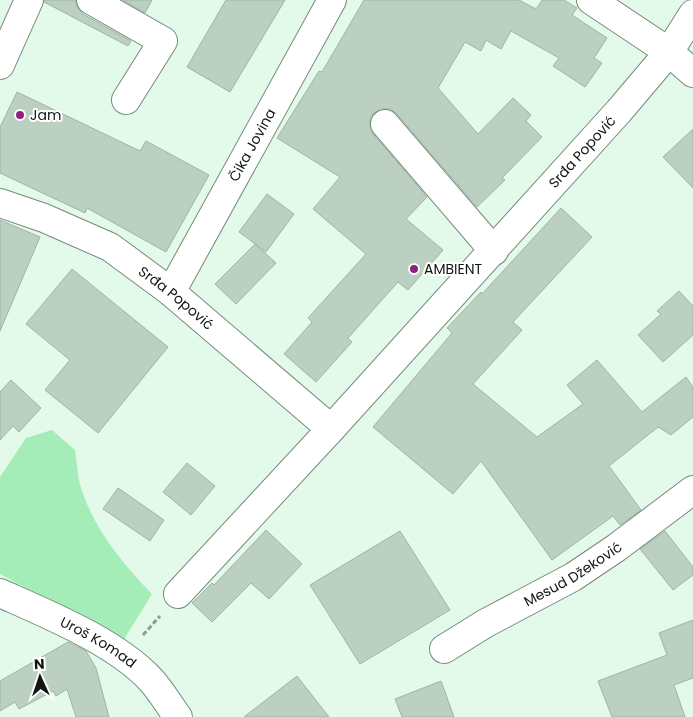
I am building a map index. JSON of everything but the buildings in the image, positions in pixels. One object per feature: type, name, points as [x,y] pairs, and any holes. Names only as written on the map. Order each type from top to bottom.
[{"type":"street","points":[[0,65],[29,0]]},
{"type":"street","points":[[91,0],[163,41],[126,100]]},
{"type":"street","name":"Čika Jovina","points":[[171,292],[332,0]]},
{"type":"street","points":[[591,0],[668,52],[693,73]]},
{"type":"street","name":"Srđa Popović","points":[[178,594],[331,430],[619,111],[668,52],[693,14]]},
{"type":"street","points":[[385,124],[494,250]]},
{"type":"street","name":"Srđa Popović","points":[[0,203],[44,218],[110,247],[171,292],[331,430]]},
{"type":"street","name":"Mesud Džeković","points":[[444,649],[486,623],[573,577],[631,537],[693,490]]},
{"type":"street","name":"Uroš Komad","points":[[0,593],[66,623],[124,656],[151,680],[178,717]]},
{"type":"path","points":[[124,656],[178,594]]},
{"type":"green space","points":[[52,430],[75,450],[78,476],[85,500],[100,530],[119,557],[152,594],[123,641],[0,574],[0,477],[26,438]]},
{"type":"place","name":"Jam","points":[[20,115]]},
{"type":"place","name":"AMBIENT","points":[[414,269]]}]
